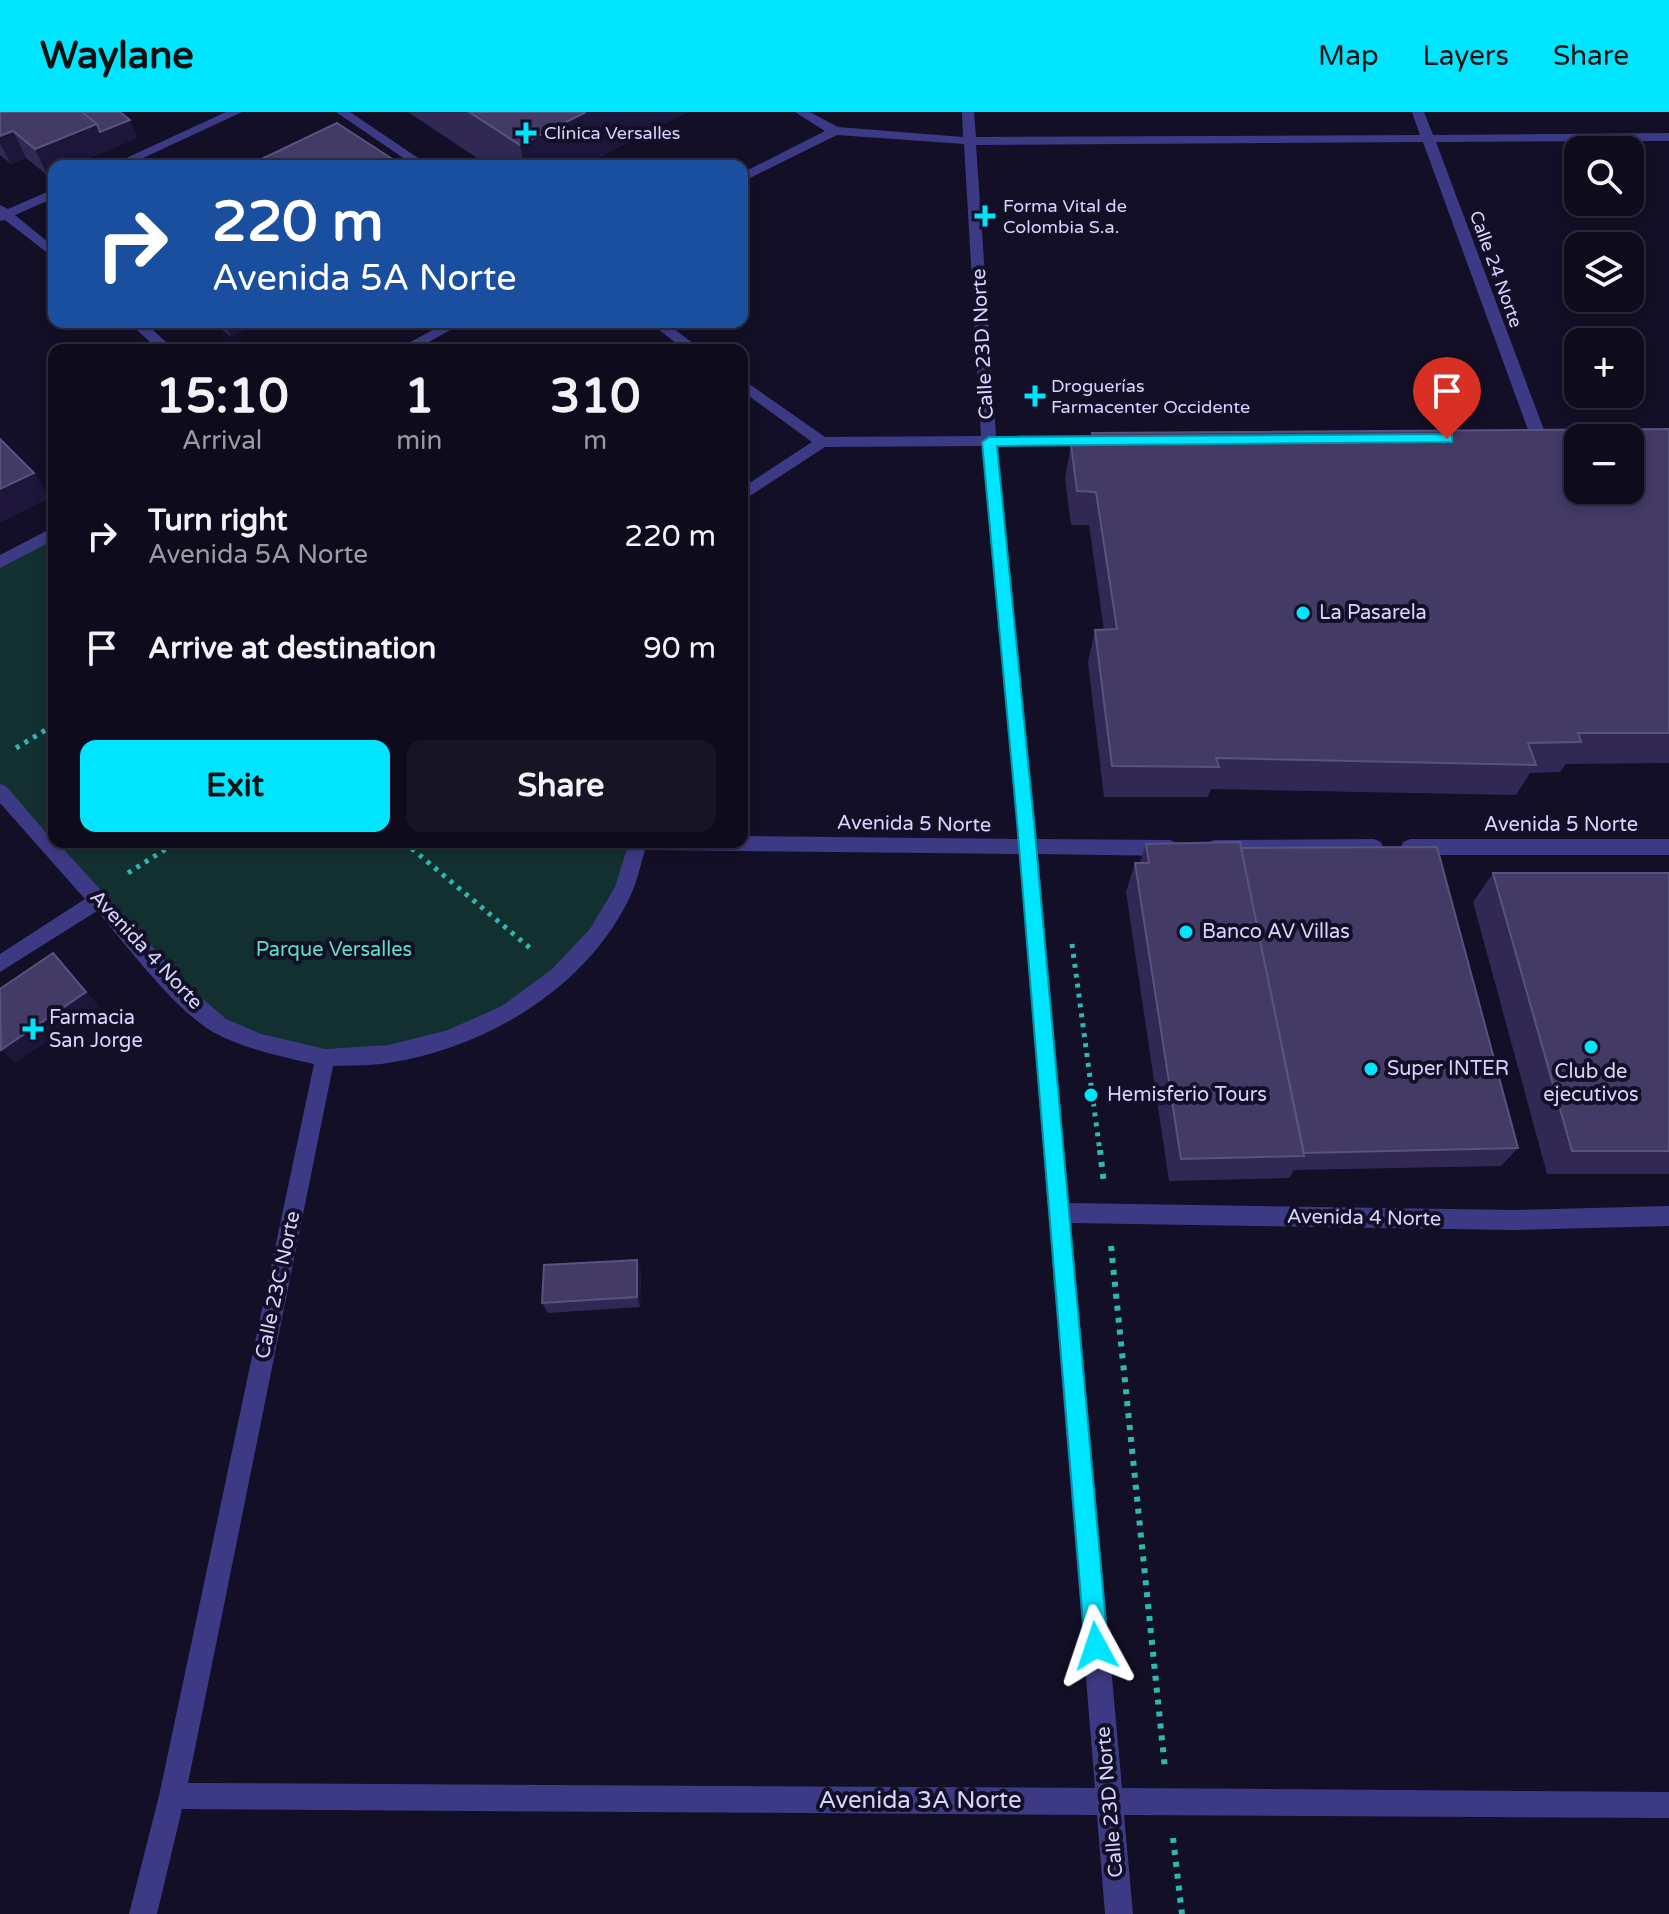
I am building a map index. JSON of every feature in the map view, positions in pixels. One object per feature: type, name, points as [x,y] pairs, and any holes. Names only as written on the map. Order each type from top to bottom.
[{"type":"street","points":[[128,160],[236,112]]},
{"type":"street","points":[[342,112],[415,160]]},
{"type":"street","points":[[801,112],[835,131],[971,141],[1669,137]]},
{"type":"street","name":"Calle 23D Norte","points":[[968,112],[989,442],[1119,1914]]},
{"type":"street","name":"Calle 24 Norte","points":[[1418,112],[1538,438]]},
{"type":"street","points":[[748,175],[835,131]]},
{"type":"street","points":[[2,214],[48,195]]},
{"type":"street","points":[[2,214],[48,249]]},
{"type":"street","points":[[142,328],[161,344]]},
{"type":"street","points":[[415,344],[446,328]]},
{"type":"street","points":[[664,328],[687,344]]},
{"type":"street","points":[[748,388],[822,442]]},
{"type":"street","points":[[748,492],[822,442],[1129,440]]},
{"type":"street","points":[[0,562],[48,536]]},
{"type":"street","name":"Avenida 4 Norte","points":[[0,791],[48,844]]},
{"type":"street","name":"Avenida 5 Norte","points":[[748,844],[1027,848],[1669,847]]},
{"type":"street","name":"Avenida 4 Norte","points":[[52,848],[182,993],[219,1025],[259,1042],[325,1058]]},
{"type":"street","points":[[325,1058],[389,1054],[451,1038],[509,1012],[558,976],[597,935],[624,889],[636,848]]},
{"type":"street","points":[[0,964],[99,900]]},
{"type":"street","name":"Calle 23C Norte","points":[[143,1914],[172,1796],[325,1058]]},
{"type":"street","name":"Avenida 4 Norte","points":[[1059,1213],[1515,1220],[1669,1216]]},
{"type":"street","name":"Avenida 3A Norte","points":[[172,1796],[1669,1805]]},
{"type":"path","points":[[16,748],[48,729]]},
{"type":"path","points":[[128,873],[168,848]]},
{"type":"path","points":[[411,848],[530,948]]},
{"type":"path","points":[[1071,937],[1107,1214],[1182,1914]]},
{"type":"green space","name":"Parque Versalles","points":[[48,536],[48,842],[0,791],[0,562]]},
{"type":"green space","name":"Parque Versalles","points":[[53,848],[636,848],[624,889],[558,976],[451,1038],[325,1058],[219,1025]]},
{"type":"building","points":[[0,112],[82,112],[97,124],[35,149],[13,131],[0,136]]},
{"type":"building","points":[[82,112],[120,112],[130,120],[100,132],[97,124]]},
{"type":"building","points":[[469,112],[586,112],[520,145]]},
{"type":"building","points":[[337,123],[394,160],[259,160]]},
{"type":"building","name":"La Pasarela","points":[[1644,429],[1669,429],[1669,733],[1578,733],[1581,742],[1528,743],[1536,765],[1216,758],[1219,767],[1112,766],[1095,630],[1117,629],[1096,492],[1077,491],[1071,444],[1095,444],[1092,433],[1564,430],[1564,504],[1644,504]]},
{"type":"building","points":[[0,439],[34,473],[0,489]]},
{"type":"building","points":[[1240,842],[1304,1156],[1181,1159],[1135,863],[1149,863],[1146,844]]},
{"type":"building","name":"Super INTER","points":[[1437,847],[1518,1148],[1304,1153],[1241,848]]},
{"type":"building","name":"Club de ejecutivos","points":[[1493,873],[1669,873],[1669,1151],[1572,1151]]},
{"type":"building","points":[[53,953],[86,992],[1,1050],[0,989]]},
{"type":"building","points":[[637,1260],[637,1297],[542,1303],[544,1265]]},
{"type":"place","name":"Clínica Versalles","points":[[526,133]]},
{"type":"place","name":"Forma Vital de Colombia S.a.","points":[[985,216]]},
{"type":"place","name":"Droguerías Farmacenter Occidente","points":[[1035,396]]},
{"type":"place","name":"La Pasarela","points":[[1303,613]]},
{"type":"place","name":"Banco AV Villas","points":[[1186,932]]},
{"type":"place","name":"Farmacia San Jorge","points":[[33,1029]]},
{"type":"place","name":"Club de ejecutivos","points":[[1591,1047]]},
{"type":"place","name":"Super INTER","points":[[1371,1069]]},
{"type":"place","name":"Hemisferio Tours","points":[[1091,1095]]},
{"type":"route","points":[[1096,1646],[1026,822],[989,442],[1447,439]]}]
